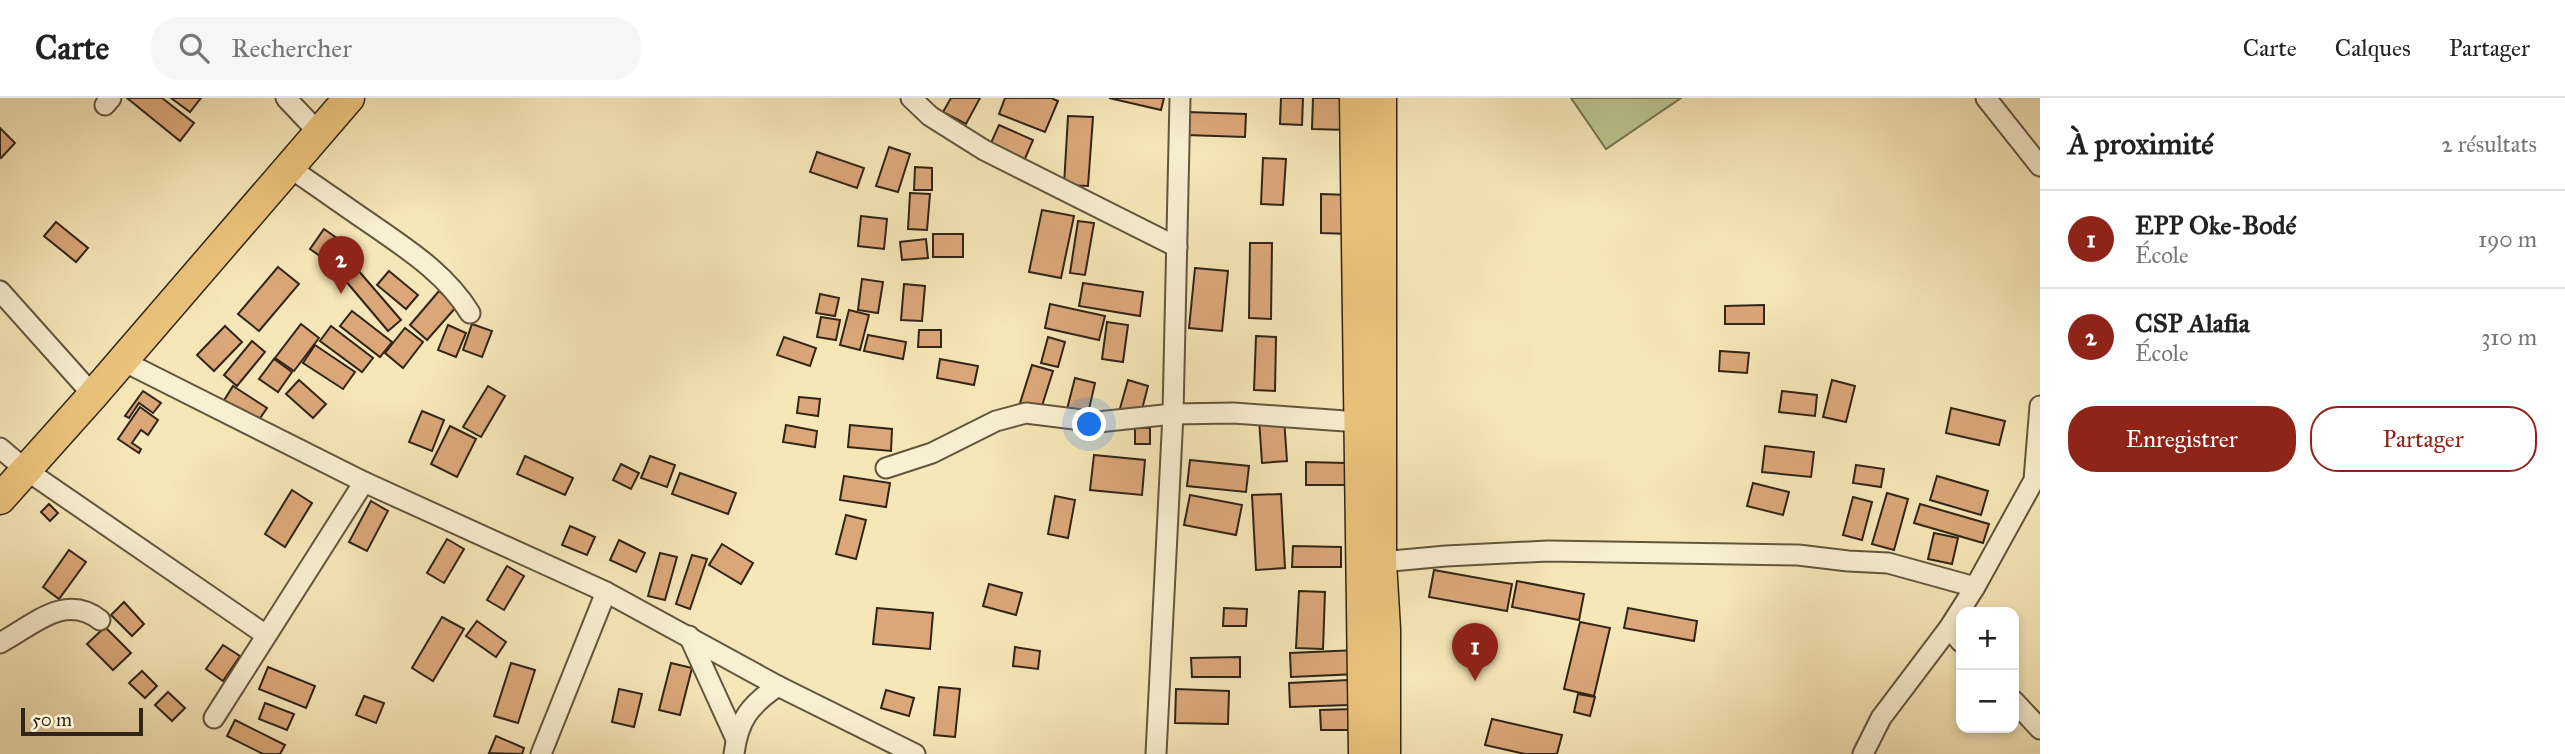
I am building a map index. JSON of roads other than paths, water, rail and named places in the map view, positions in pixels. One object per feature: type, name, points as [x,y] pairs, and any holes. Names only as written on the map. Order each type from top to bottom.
[{"type":"main road","points":[[0,499],[93,396],[349,98]]},
{"type":"main road","points":[[1354,98],[1364,754]]},
{"type":"main road","points":[[1381,98],[1381,562],[1385,629],[1385,754]]},
{"type":"street","points":[[286,98],[320,133]]},
{"type":"street","points":[[911,98],[930,116],[984,150],[1177,247]]},
{"type":"street","points":[[1156,754],[1173,414],[1180,98]]},
{"type":"street","points":[[1986,98],[2040,166]]},
{"type":"street","points":[[290,168],[414,254],[445,279],[461,297],[470,313]]},
{"type":"street","points":[[0,292],[93,396]]},
{"type":"street","points":[[123,361],[364,482],[606,592],[778,686],[915,754]]},
{"type":"street","points":[[1863,754],[1881,718],[1955,635],[1975,587],[2037,480],[2040,406]]},
{"type":"street","points":[[886,468],[932,453],[996,421],[1026,413],[1098,422],[1173,414],[1233,414],[1359,422]]},
{"type":"street","points":[[0,448],[26,470],[266,635]]},
{"type":"street","points":[[214,718],[364,482]]},
{"type":"street","points":[[1381,562],[1446,555],[1548,551],[1798,555],[1888,563],[1975,587]]},
{"type":"street","points":[[541,754],[606,592]]},
{"type":"street","points":[[0,643],[54,611],[70,608],[91,612],[100,620]]},
{"type":"street","points":[[689,636],[735,747]]},
{"type":"street","points":[[735,747],[744,716],[760,698],[778,686]]},
{"type":"street","points":[[2019,706],[2040,729]]},
{"type":"place","name":"CSP Alafia","points":[[341,294]]},
{"type":"place","name":"EPP Oke-Bodé","points":[[1475,681]]}]
